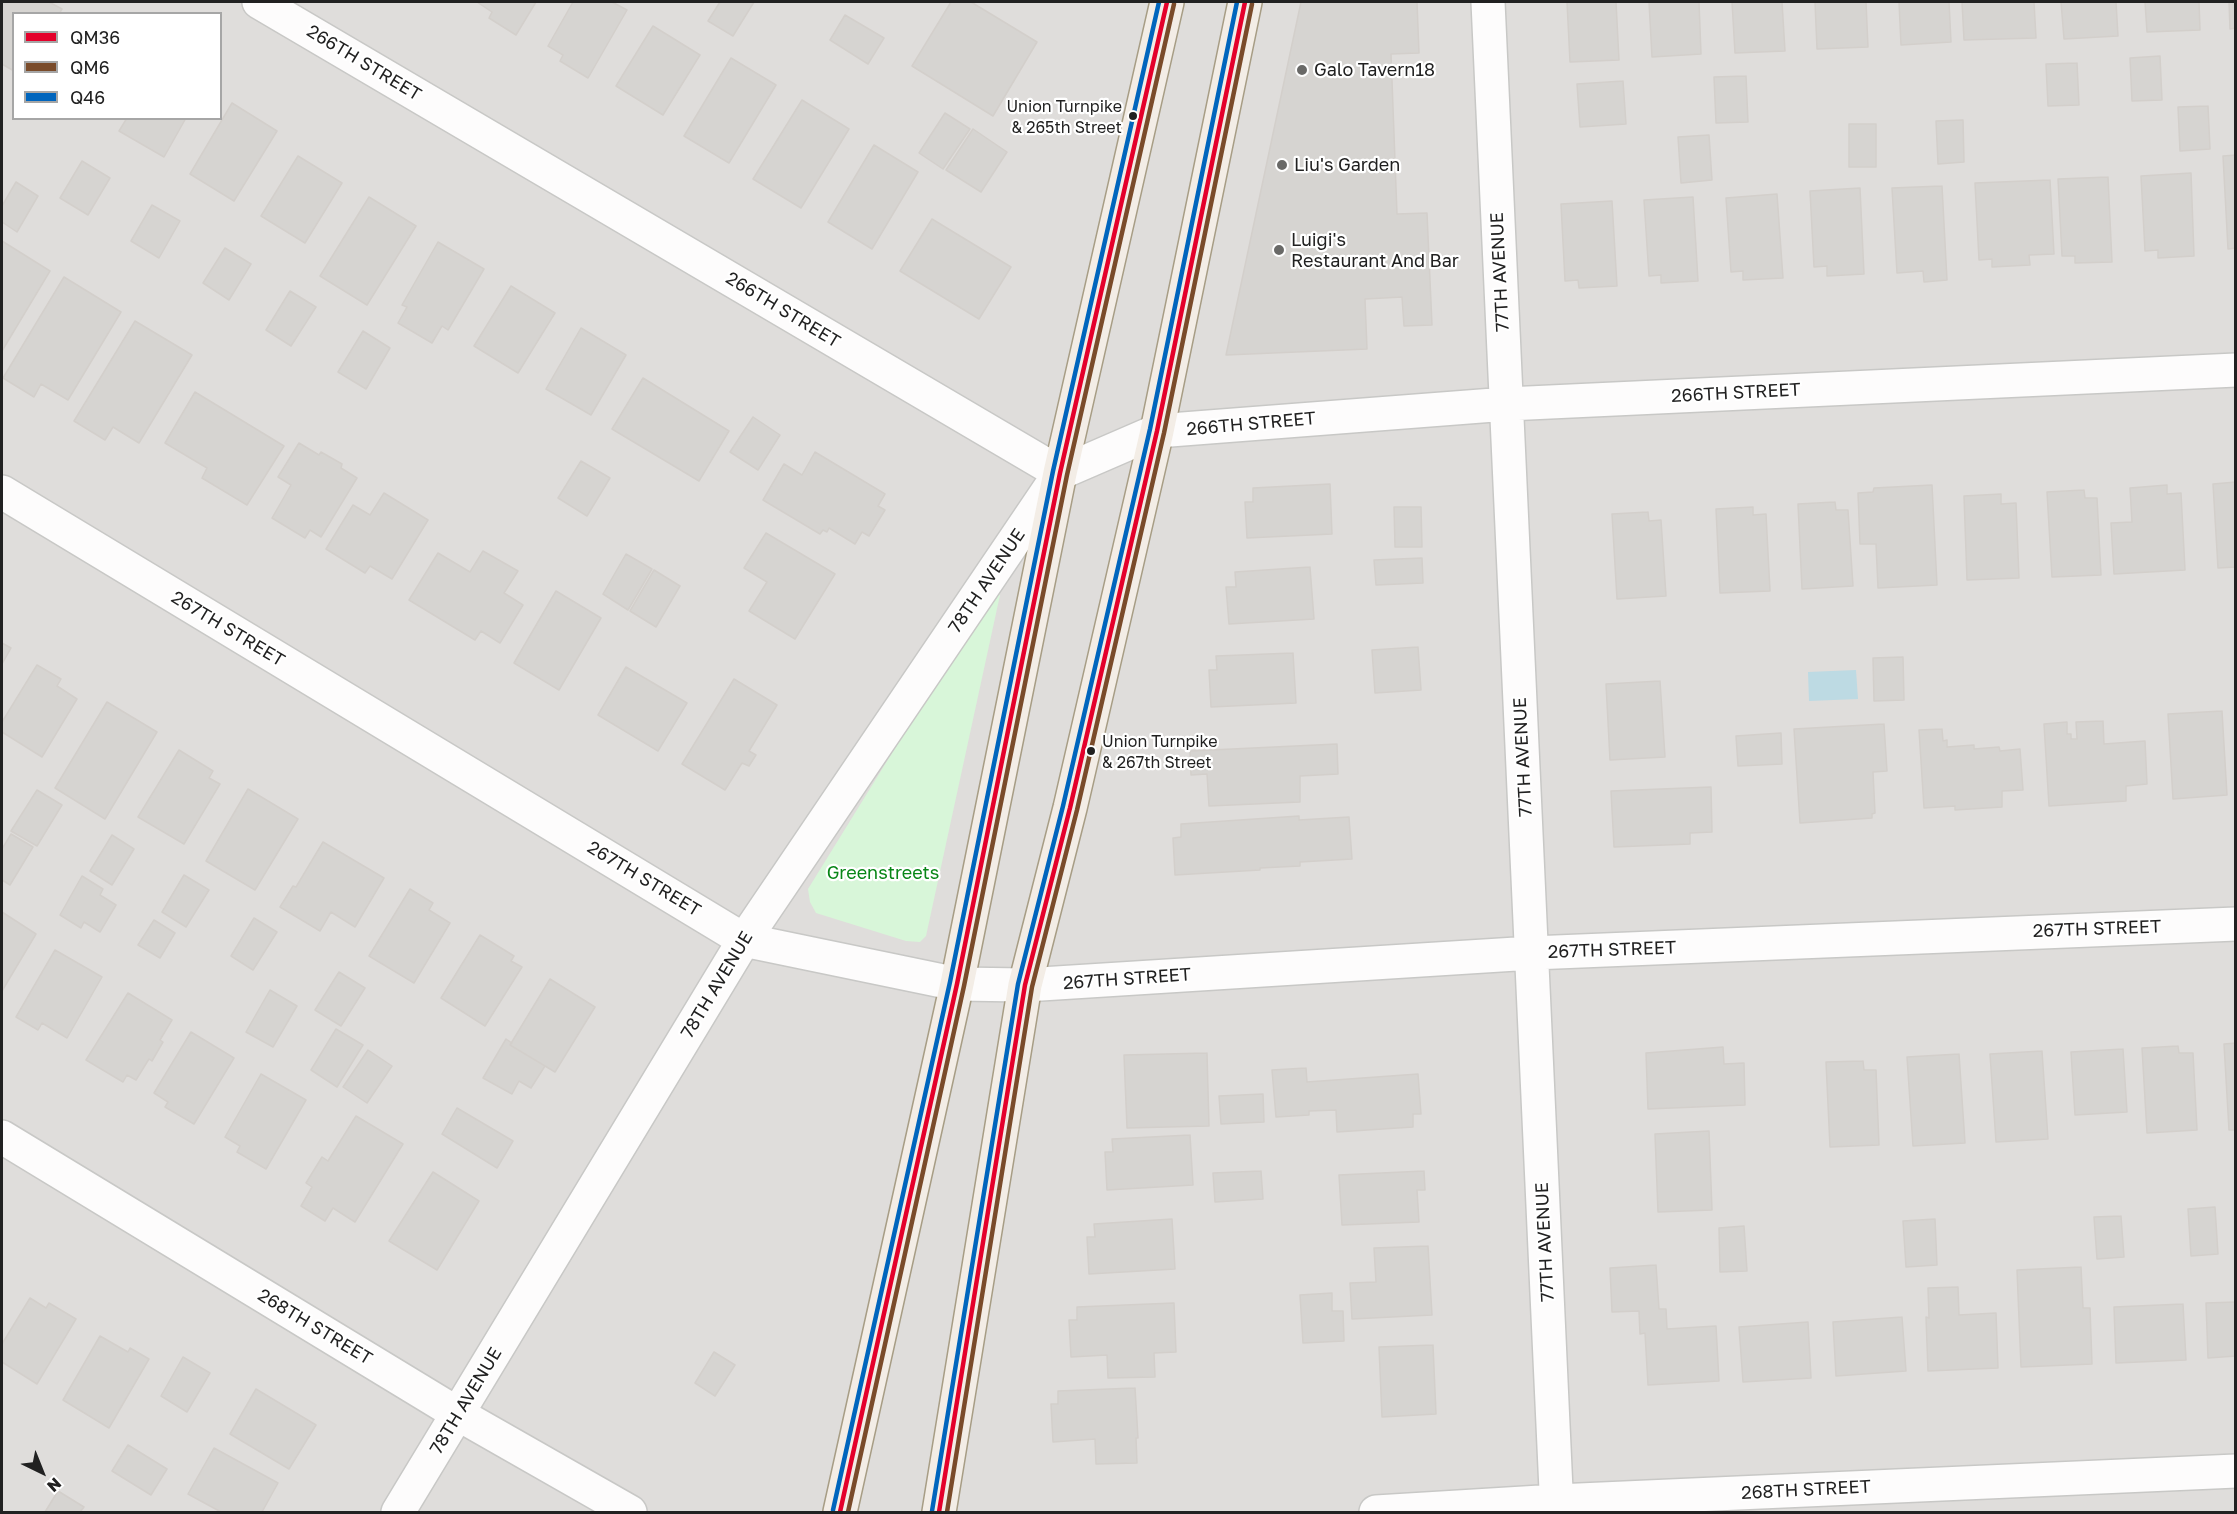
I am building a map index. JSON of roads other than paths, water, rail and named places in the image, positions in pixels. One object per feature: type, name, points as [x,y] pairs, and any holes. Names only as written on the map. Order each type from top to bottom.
[{"type":"main road","points":[[840,1512],[957,984],[1060,473],[1167,2]]},
{"type":"main road","points":[[939,1512],[1025,986],[1070,808],[1158,431],[1245,2]]},
{"type":"street","name":"266TH STREET","points":[[259,2],[1060,473],[1158,431],[1507,404],[2235,370]]},
{"type":"street","name":"77TH AVENUE","points":[[1488,2],[1557,1507]]},
{"type":"street","name":"78TH AVENUE","points":[[398,1512],[744,940],[1060,473]]},
{"type":"street","name":"267TH STREET","points":[[2,492],[744,940],[957,984],[1025,986],[1532,953],[2235,924]]},
{"type":"street","name":"268TH STREET","points":[[2,1137],[458,1414],[630,1512]]},
{"type":"street","name":"268TH STREET","points":[[1376,1512],[1557,1507],[2235,1471]]},
{"type":"water","points":[[1856,670],[1858,699],[1809,701],[1808,672]]},
{"type":"place","name":"Galo Tavern18","points":[[1302,70]]},
{"type":"place","name":"Union Turnpike & 265th Street","points":[[1133,116]]},
{"type":"place","name":"Liu's Garden","points":[[1282,165]]},
{"type":"place","name":"Luigi's Restaurant And Bar","points":[[1279,250]]},
{"type":"place","name":"Union Turnpike & 267th Street","points":[[1091,751]]},
{"type":"park label","name":"Greenstreets","points":[[883,873]]}]
